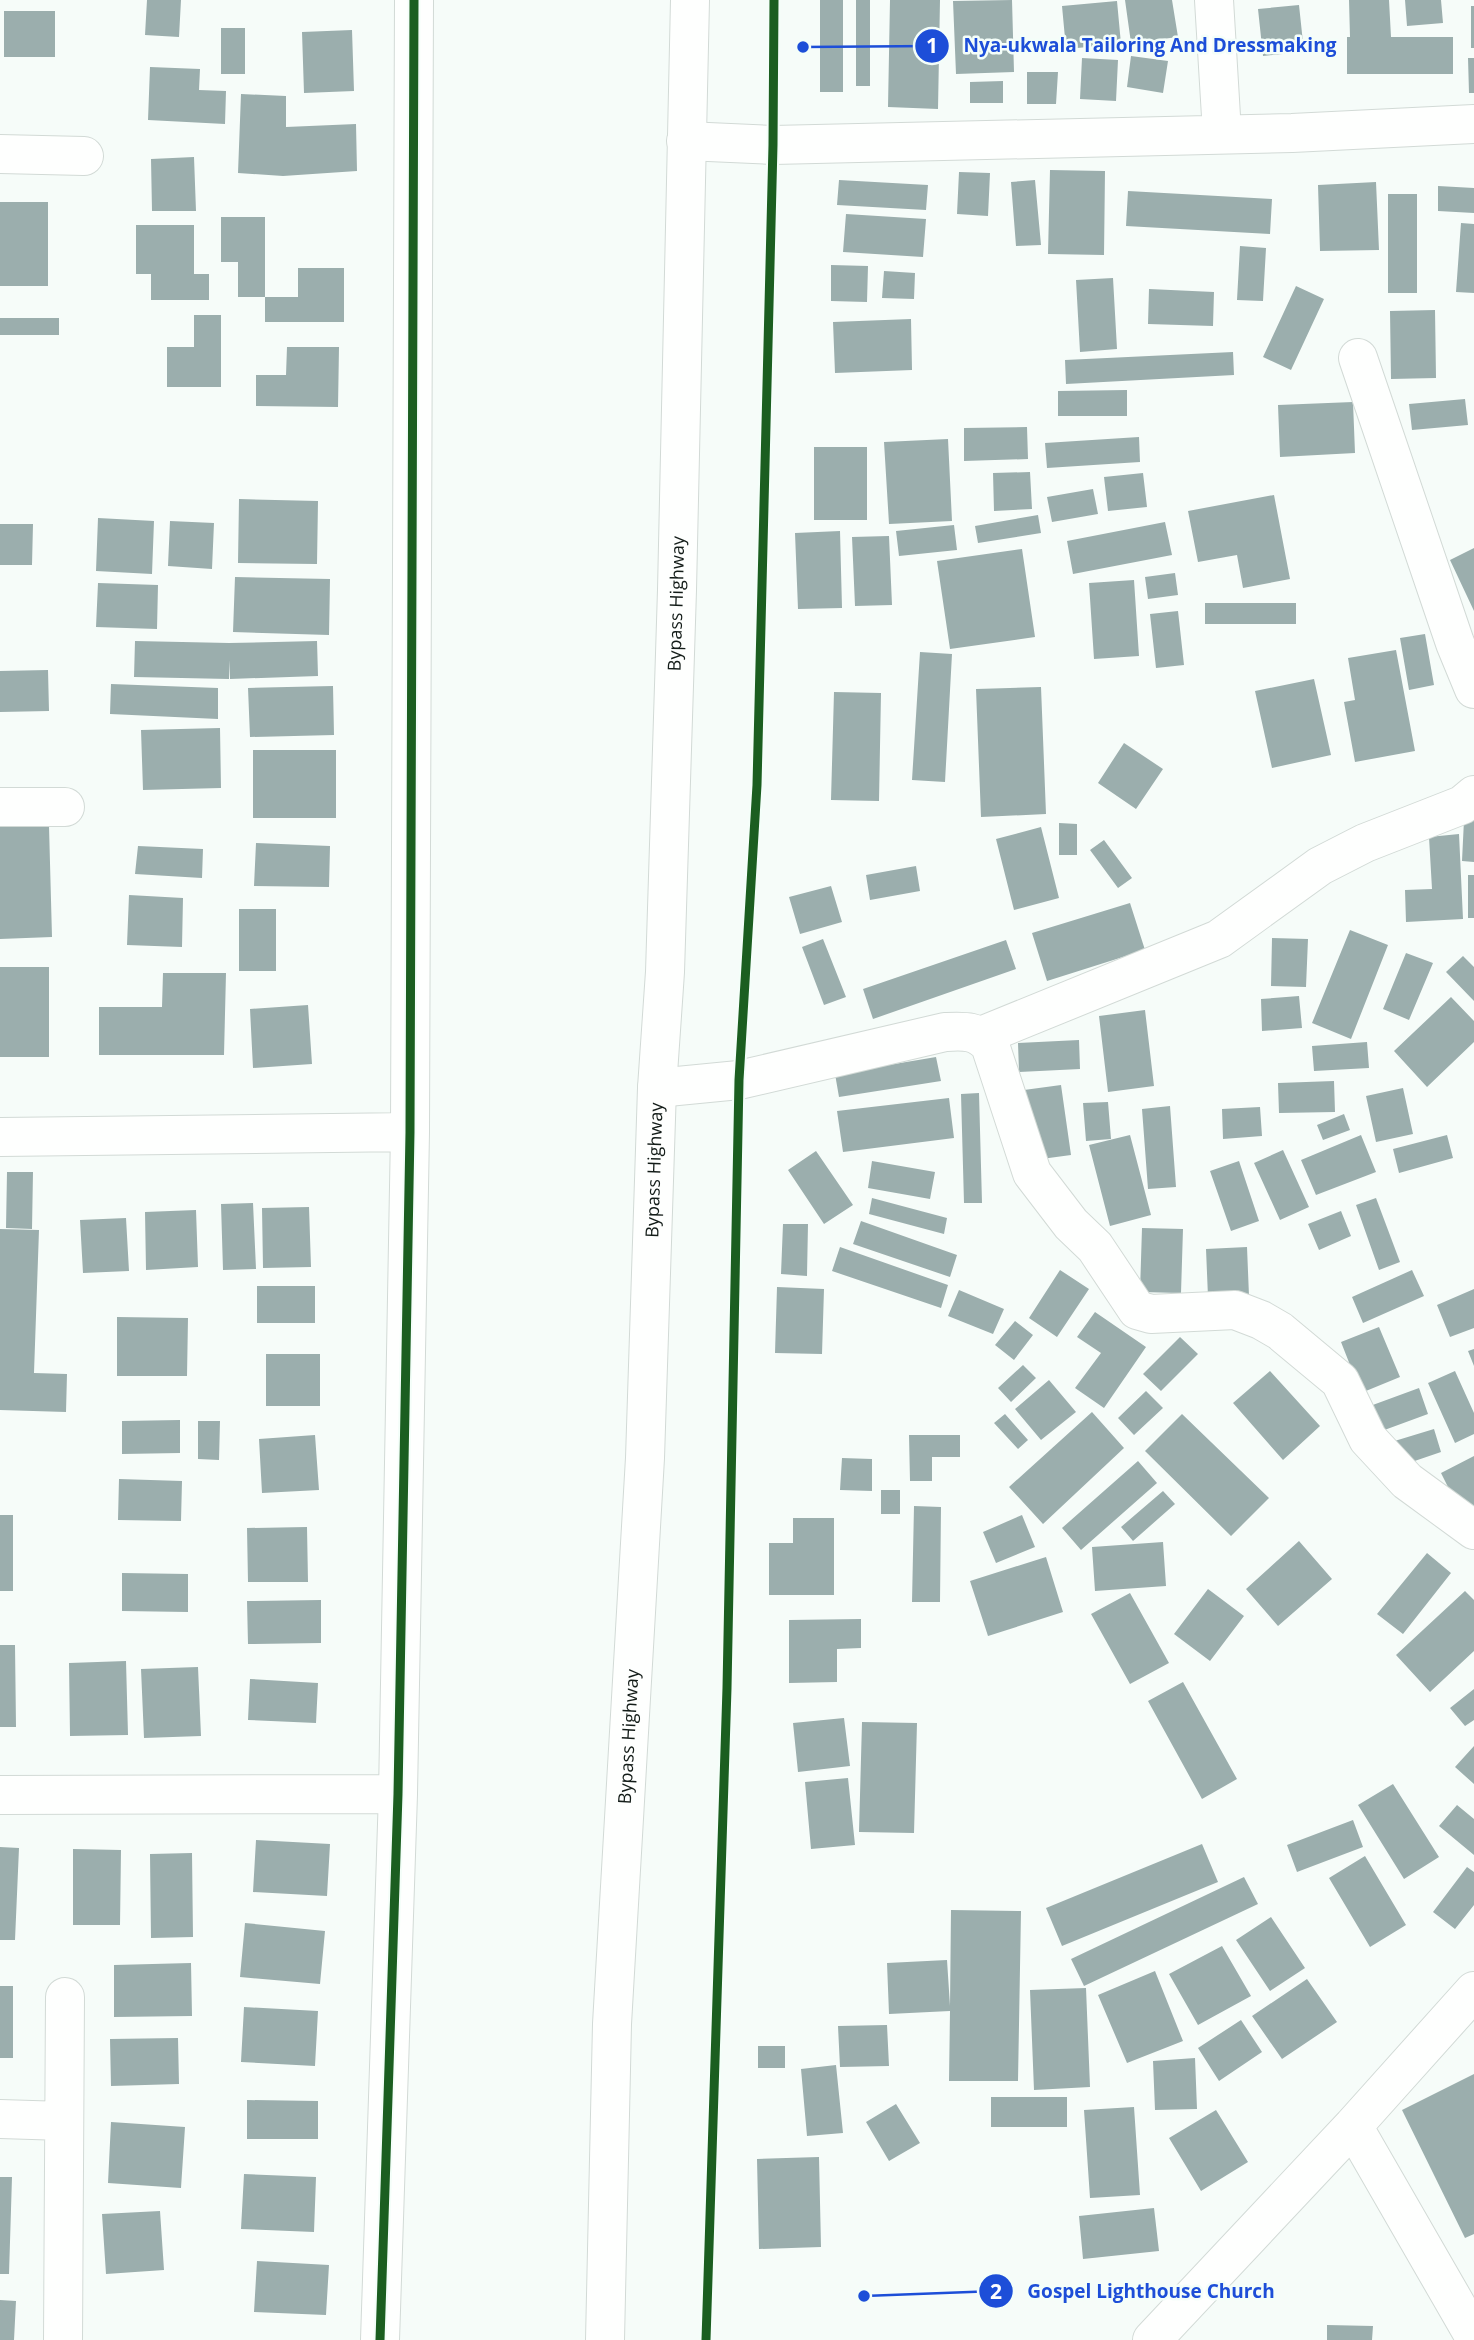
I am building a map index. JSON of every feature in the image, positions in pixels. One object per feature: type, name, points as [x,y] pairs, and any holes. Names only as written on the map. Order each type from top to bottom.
[{"type":"street","points":[[380,2340],[398,1794],[410,1132],[414,0]]},
{"type":"street","name":"Bypass Highway","points":[[605,2340],[612,2024],[645,1458],[657,1088],[665,972],[690,0]]},
{"type":"street","points":[[1214,0],[1222,133]]},
{"type":"street","points":[[686,141],[773,145],[1292,133],[1474,124]]},
{"type":"street","points":[[0,154],[84,156]]},
{"type":"street","points":[[1359,358],[1455,643],[1474,689]]},
{"type":"street","points":[[981,1036],[1219,939],[1320,866],[1365,843],[1462,805],[1474,795]]},
{"type":"street","points":[[0,807],[65,807]]},
{"type":"street","points":[[657,1088],[739,1080],[945,1032],[967,1031],[981,1036],[990,1045],[1032,1173],[1071,1224],[1095,1247],[1137,1310],[1151,1314],[1235,1310],[1280,1331],[1340,1381],[1368,1439],[1407,1481],[1474,1530]]},
{"type":"street","points":[[0,1137],[410,1132]]},
{"type":"street","points":[[0,1795],[398,1794]]},
{"type":"street","points":[[1152,2340],[1353,2126],[1474,1991]]},
{"type":"street","points":[[63,2340],[65,1997]]},
{"type":"street","points":[[0,2119],[64,2121]]},
{"type":"street","points":[[1353,2126],[1474,2336]]},
{"type":"building","points":[[147,0],[181,0],[179,37],[145,35]]},
{"type":"building","points":[[820,0],[843,0],[843,92],[820,92]]},
{"type":"building","points":[[856,0],[870,0],[870,86],[856,86]]},
{"type":"building","points":[[890,0],[940,0],[938,109],[888,107]]},
{"type":"building","points":[[1012,0],[1014,72],[956,74],[953,1]]},
{"type":"building","points":[[1125,0],[1172,0],[1178,37],[1131,43]]},
{"type":"building","points":[[1349,0],[1389,0],[1391,37],[1453,37],[1453,74],[1347,74]]},
{"type":"building","points":[[1405,0],[1441,0],[1443,23],[1407,26]]},
{"type":"building","points":[[1117,1],[1121,44],[1066,49],[1062,6]]},
{"type":"building","points":[[1299,5],[1304,52],[1263,56],[1258,9]]},
{"type":"building","points":[[1471,6],[1474,6],[1474,48],[1471,48]]},
{"type":"building","points":[[4,11],[55,11],[55,57],[4,57]]},
{"type":"building","points":[[221,28],[245,28],[245,74],[221,74]]},
{"type":"building","points":[[352,30],[354,91],[304,93],[302,32]]},
{"type":"building","points":[[1131,56],[1168,61],[1163,93],[1127,87]]},
{"type":"building","points":[[1082,58],[1118,60],[1116,101],[1080,99]]},
{"type":"building","points":[[1468,58],[1474,58],[1474,93],[1469,93]]},
{"type":"building","points":[[150,67],[200,69],[199,90],[226,91],[225,124],[148,120]]},
{"type":"building","points":[[1027,72],[1058,72],[1056,104],[1027,104]]},
{"type":"building","points":[[1003,81],[1003,103],[970,103],[970,82]]},
{"type":"building","points":[[241,94],[286,96],[286,127],[356,124],[357,171],[283,176],[238,173]]},
{"type":"building","points":[[194,157],[196,211],[152,211],[151,159]]},
{"type":"building","points":[[1050,170],[1105,171],[1104,255],[1048,254]]},
{"type":"building","points":[[959,172],[990,173],[988,216],[957,214]]},
{"type":"building","points":[[839,180],[928,185],[926,210],[837,205]]},
{"type":"building","points":[[1035,180],[1041,245],[1016,246],[1011,182]]},
{"type":"building","points":[[1376,182],[1379,250],[1320,251],[1318,185]]},
{"type":"building","points":[[1438,186],[1474,188],[1474,213],[1438,211]]},
{"type":"building","points":[[1128,191],[1272,199],[1270,234],[1126,226]]},
{"type":"building","points":[[1388,194],[1417,194],[1417,293],[1388,293]]},
{"type":"building","points":[[0,202],[48,202],[48,286],[0,286]]},
{"type":"building","points":[[846,214],[926,219],[923,257],[843,252]]},
{"type":"building","points":[[221,217],[265,217],[265,297],[238,297],[238,262],[221,262]]},
{"type":"building","points":[[1461,223],[1474,224],[1474,293],[1456,292]]},
{"type":"building","points":[[136,225],[194,225],[194,274],[209,274],[209,300],[151,300],[151,274],[136,274]]},
{"type":"building","points":[[1240,246],[1266,248],[1263,301],[1237,300]]},
{"type":"building","points":[[831,265],[868,266],[867,302],[831,301]]},
{"type":"building","points":[[298,268],[344,268],[344,322],[265,322],[265,297],[298,297]]},
{"type":"building","points":[[884,271],[915,273],[914,299],[882,298]]},
{"type":"building","points":[[1113,278],[1117,349],[1080,352],[1076,280]]},
{"type":"building","points":[[1296,286],[1324,299],[1291,370],[1263,357]]},
{"type":"building","points":[[1149,289],[1214,292],[1213,326],[1148,324]]},
{"type":"building","points":[[1435,310],[1436,378],[1391,379],[1390,311]]},
{"type":"building","points":[[194,315],[221,315],[221,387],[167,387],[167,347],[194,347]]},
{"type":"building","points":[[0,318],[59,318],[59,335],[0,335]]},
{"type":"building","points":[[911,319],[912,370],[835,373],[833,322]]},
{"type":"building","points":[[287,347],[339,347],[338,407],[256,406],[256,375],[286,375]]},
{"type":"building","points":[[1233,352],[1234,375],[1066,384],[1065,360]]},
{"type":"building","points":[[1127,390],[1127,416],[1058,416],[1058,391]]},
{"type":"building","points":[[1465,399],[1468,425],[1412,430],[1409,404]]},
{"type":"building","points":[[1353,402],[1355,453],[1280,457],[1278,405]]},
{"type":"building","points":[[1027,427],[1028,459],[964,461],[964,428]]},
{"type":"building","points":[[1139,437],[1140,462],[1047,468],[1045,443]]},
{"type":"building","points":[[948,439],[952,521],[889,524],[884,442]]},
{"type":"building","points":[[814,447],[867,447],[867,520],[814,520]]},
{"type":"building","points":[[1030,472],[1032,509],[994,511],[993,473]]},
{"type":"building","points":[[1143,473],[1147,507],[1108,511],[1104,477]]},
{"type":"building","points":[[1093,489],[1098,514],[1052,522],[1047,497]]},
{"type":"building","points":[[1274,495],[1290,579],[1243,588],[1237,555],[1198,562],[1188,511]]},
{"type":"building","points":[[239,499],[318,501],[317,564],[238,563]]},
{"type":"building","points":[[1038,515],[1041,533],[978,543],[975,526]]},
{"type":"building","points":[[98,518],[154,521],[152,574],[96,571]]},
{"type":"building","points":[[170,521],[214,523],[212,569],[168,566]]},
{"type":"building","points":[[1165,522],[1172,555],[1073,574],[1067,541]]},
{"type":"building","points":[[0,524],[33,524],[32,565],[0,565]]},
{"type":"building","points":[[954,525],[957,550],[899,556],[896,531]]},
{"type":"building","points":[[840,531],[842,608],[798,609],[795,533]]},
{"type":"building","points":[[889,536],[892,605],[855,606],[852,537]]},
{"type":"building","points":[[1474,548],[1474,611],[1450,560]]},
{"type":"building","points":[[1022,549],[1035,637],[950,649],[937,561]]},
{"type":"building","points":[[1175,573],[1178,595],[1148,599],[1145,577]]},
{"type":"building","points":[[235,577],[330,579],[329,635],[233,632]]},
{"type":"building","points":[[1134,580],[1139,656],[1094,659],[1089,583]]},
{"type":"building","points":[[98,583],[158,585],[157,629],[96,627]]},
{"type":"building","points":[[1205,603],[1296,603],[1296,624],[1205,624]]},
{"type":"building","points":[[1178,611],[1184,665],[1156,668],[1150,614]]},
{"type":"building","points":[[1425,634],[1434,685],[1409,690],[1400,638]]},
{"type":"building","points":[[135,641],[317,641],[318,676],[230,679],[229,660],[229,679],[134,677]]},
{"type":"building","points":[[1396,650],[1415,751],[1355,762],[1344,702],[1355,700],[1348,658]]},
{"type":"building","points":[[920,652],[952,654],[945,782],[912,780]]},
{"type":"building","points":[[48,670],[49,711],[0,712],[0,671]]},
{"type":"building","points":[[1314,679],[1331,755],[1272,768],[1255,691]]},
{"type":"building","points":[[111,684],[218,688],[218,719],[110,714]]},
{"type":"building","points":[[333,686],[334,735],[250,737],[248,688]]},
{"type":"building","points":[[1041,687],[1046,814],[981,817],[976,689]]},
{"type":"building","points":[[834,692],[881,693],[879,801],[831,800]]},
{"type":"building","points":[[220,728],[221,788],[143,790],[141,730]]},
{"type":"building","points":[[1124,743],[1163,769],[1136,809],[1098,783]]},
{"type":"building","points":[[253,750],[336,750],[336,818],[253,818]]},
{"type":"building","points":[[1464,820],[1474,820],[1474,862],[1462,861]]},
{"type":"building","points":[[1059,823],[1077,824],[1077,855],[1059,855]]},
{"type":"building","points":[[49,826],[52,937],[0,939],[0,827]]},
{"type":"building","points":[[1041,827],[1059,898],[1014,910],[996,839]]},
{"type":"building","points":[[1459,834],[1463,919],[1406,922],[1405,890],[1432,889],[1429,837]]},
{"type":"building","points":[[1104,840],[1132,878],[1118,888],[1090,850]]},
{"type":"building","points":[[256,843],[330,846],[329,887],[254,886]]},
{"type":"building","points":[[138,846],[203,849],[202,878],[135,874]]},
{"type":"building","points":[[916,866],[920,891],[870,900],[866,875]]},
{"type":"building","points":[[1468,875],[1474,875],[1474,918],[1468,918]]},
{"type":"building","points":[[831,886],[842,922],[800,934],[789,897]]},
{"type":"building","points":[[129,895],[183,898],[182,947],[127,945]]},
{"type":"building","points":[[1130,903],[1145,950],[1047,981],[1032,933]]},
{"type":"building","points":[[239,909],[276,909],[276,971],[239,971]]},
{"type":"building","points":[[1350,930],[1388,945],[1351,1039],[1312,1023]]},
{"type":"building","points":[[1272,938],[1308,939],[1306,987],[1271,986]]},
{"type":"building","points":[[823,939],[846,997],[824,1005],[802,947]]},
{"type":"building","points":[[1006,940],[1016,969],[873,1019],[863,989]]},
{"type":"building","points":[[1406,953],[1433,963],[1409,1020],[1383,1009]]},
{"type":"building","points":[[1463,956],[1474,967],[1474,1001],[1446,972]]},
{"type":"building","points":[[0,967],[49,967],[49,1057],[0,1057]]},
{"type":"building","points":[[163,973],[226,973],[224,1055],[99,1055],[99,1007],[162,1007]]},
{"type":"building","points":[[1299,996],[1302,1028],[1262,1031],[1261,999]]},
{"type":"building","points":[[1451,997],[1474,1021],[1474,1042],[1427,1087],[1394,1051]]},
{"type":"building","points":[[308,1005],[312,1064],[253,1068],[250,1009]]},
{"type":"building","points":[[1145,1010],[1154,1086],[1108,1092],[1099,1016]]},
{"type":"building","points":[[1079,1040],[1080,1069],[1019,1072],[1018,1043]]},
{"type":"building","points":[[1367,1042],[1369,1068],[1314,1071],[1312,1046]]},
{"type":"building","points":[[936,1057],[941,1081],[839,1097],[835,1074]]},
{"type":"building","points":[[1334,1081],[1335,1112],[1279,1113],[1278,1083]]},
{"type":"building","points":[[1061,1085],[1071,1155],[1034,1160],[1024,1090]]},
{"type":"building","points":[[1403,1088],[1413,1134],[1376,1142],[1366,1096]]},
{"type":"building","points":[[979,1093],[982,1203],[964,1203],[961,1094]]},
{"type":"building","points":[[949,1098],[954,1138],[843,1152],[837,1111]]},
{"type":"building","points":[[1108,1102],[1111,1139],[1086,1141],[1083,1103]]},
{"type":"building","points":[[1170,1106],[1176,1187],[1148,1189],[1142,1109]]},
{"type":"building","points":[[1260,1107],[1262,1136],[1223,1139],[1222,1109]]},
{"type":"building","points":[[1344,1114],[1350,1130],[1323,1140],[1317,1125]]},
{"type":"building","points":[[1130,1135],[1151,1215],[1110,1226],[1089,1145]]},
{"type":"building","points":[[1361,1135],[1376,1172],[1316,1195],[1301,1160]]},
{"type":"building","points":[[1447,1135],[1453,1158],[1399,1173],[1393,1149]]},
{"type":"building","points":[[1283,1150],[1309,1207],[1280,1220],[1254,1163]]},
{"type":"building","points":[[816,1151],[853,1205],[824,1224],[788,1170]]},
{"type":"building","points":[[872,1161],[935,1172],[930,1199],[868,1188]]},
{"type":"building","points":[[1239,1161],[1259,1221],[1231,1231],[1210,1171]]},
{"type":"building","points":[[7,1172],[33,1172],[32,1229],[6,1228]]},
{"type":"building","points":[[872,1198],[947,1218],[944,1234],[869,1214]]},
{"type":"building","points":[[1376,1198],[1400,1262],[1379,1270],[1356,1205]]},
{"type":"building","points":[[253,1203],[256,1269],[223,1270],[221,1204]]},
{"type":"building","points":[[309,1207],[311,1267],[263,1268],[262,1208]]},
{"type":"building","points":[[196,1210],[198,1267],[146,1270],[145,1212]]},
{"type":"building","points":[[1341,1211],[1351,1236],[1319,1250],[1308,1224]]},
{"type":"building","points":[[126,1218],[129,1271],[83,1273],[80,1220]]},
{"type":"building","points":[[861,1221],[957,1255],[950,1277],[853,1244]]},
{"type":"building","points":[[783,1224],[808,1224],[807,1276],[781,1274]]},
{"type":"building","points":[[1142,1228],[1183,1229],[1181,1293],[1140,1292]]},
{"type":"building","points":[[0,1229],[39,1230],[34,1373],[67,1374],[66,1412],[0,1410]]},
{"type":"building","points":[[840,1247],[948,1285],[941,1308],[832,1271]]},
{"type":"building","points":[[1247,1247],[1249,1296],[1208,1297],[1206,1249]]},
{"type":"building","points":[[1060,1270],[1089,1289],[1057,1337],[1029,1318]]},
{"type":"building","points":[[1412,1270],[1424,1296],[1363,1323],[1352,1297]]},
{"type":"building","points":[[257,1286],[315,1286],[315,1323],[257,1323]]},
{"type":"building","points":[[777,1287],[824,1289],[822,1354],[775,1353]]},
{"type":"building","points":[[1474,1289],[1474,1328],[1450,1337],[1437,1305]]},
{"type":"building","points":[[959,1290],[1004,1309],[993,1334],[948,1316]]},
{"type":"building","points":[[1095,1312],[1146,1347],[1104,1408],[1075,1388],[1101,1353],[1077,1337]]},
{"type":"building","points":[[117,1317],[188,1318],[187,1376],[117,1376]]},
{"type":"building","points":[[1015,1321],[1033,1335],[1014,1360],[995,1345]]},
{"type":"building","points":[[1379,1327],[1400,1377],[1361,1393],[1341,1342]]},
{"type":"building","points":[[1180,1337],[1198,1354],[1161,1391],[1143,1374]]},
{"type":"building","points":[[1474,1349],[1474,1366],[1468,1351]]},
{"type":"building","points":[[266,1354],[320,1354],[320,1406],[266,1406]]},
{"type":"building","points":[[1023,1365],[1036,1378],[1011,1402],[998,1388]]},
{"type":"building","points":[[1270,1371],[1320,1426],[1283,1460],[1233,1403]]},
{"type":"building","points":[[1455,1371],[1474,1413],[1474,1434],[1455,1443],[1428,1383]]},
{"type":"building","points":[[1049,1380],[1076,1412],[1041,1440],[1015,1409]]},
{"type":"building","points":[[1419,1388],[1428,1414],[1379,1432],[1370,1406]]},
{"type":"building","points":[[1146,1391],[1163,1408],[1134,1435],[1118,1418]]},
{"type":"building","points":[[1092,1412],[1124,1448],[1043,1524],[1009,1487]]},
{"type":"building","points":[[1005,1414],[1028,1440],[1018,1449],[994,1423]]},
{"type":"building","points":[[1182,1414],[1269,1498],[1231,1536],[1145,1451]]},
{"type":"building","points":[[180,1420],[180,1453],[122,1454],[122,1421]]},
{"type":"building","points":[[198,1421],[220,1421],[219,1460],[198,1459]]},
{"type":"building","points":[[1434,1429],[1441,1452],[1397,1467],[1388,1443]]},
{"type":"building","points":[[315,1435],[319,1490],[262,1493],[259,1439]]},
{"type":"building","points":[[909,1435],[960,1435],[960,1457],[932,1457],[932,1481],[910,1481]]},
{"type":"building","points":[[1474,1456],[1474,1516],[1465,1521],[1441,1473]]},
{"type":"building","points":[[842,1458],[872,1459],[872,1491],[840,1490]]},
{"type":"building","points":[[1138,1461],[1157,1483],[1081,1550],[1062,1528]]},
{"type":"building","points":[[119,1479],[182,1481],[181,1521],[118,1520]]},
{"type":"building","points":[[881,1490],[900,1490],[900,1514],[881,1514]]},
{"type":"building","points":[[1163,1491],[1175,1504],[1133,1541],[1121,1527]]},
{"type":"building","points":[[914,1506],[941,1507],[940,1602],[912,1602]]},
{"type":"building","points":[[0,1515],[13,1515],[13,1591],[0,1591]]},
{"type":"building","points":[[1022,1515],[1035,1547],[996,1563],[983,1532]]},
{"type":"building","points":[[793,1518],[834,1518],[834,1595],[769,1595],[769,1543],[793,1543]]},
{"type":"building","points":[[307,1527],[308,1582],[248,1582],[247,1528]]},
{"type":"building","points":[[1299,1541],[1332,1579],[1278,1626],[1246,1589]]},
{"type":"building","points":[[1163,1542],[1166,1586],[1095,1591],[1092,1547]]},
{"type":"building","points":[[1427,1553],[1451,1573],[1403,1634],[1377,1614]]},
{"type":"building","points":[[1046,1557],[1063,1612],[988,1636],[970,1581]]},
{"type":"building","points":[[122,1573],[188,1574],[188,1612],[122,1611]]},
{"type":"building","points":[[1208,1589],[1244,1616],[1210,1661],[1174,1634]]},
{"type":"building","points":[[1465,1591],[1474,1600],[1474,1651],[1430,1692],[1396,1655]]},
{"type":"building","points":[[1130,1593],[1169,1663],[1130,1684],[1091,1614]]},
{"type":"building","points":[[321,1600],[321,1643],[248,1644],[247,1601]]},
{"type":"building","points":[[861,1619],[861,1648],[837,1649],[837,1682],[789,1683],[789,1620]]},
{"type":"building","points":[[0,1645],[15,1645],[16,1727],[0,1727]]},
{"type":"building","points":[[126,1661],[128,1735],[70,1736],[69,1663]]},
{"type":"building","points":[[198,1667],[201,1736],[144,1738],[141,1669]]},
{"type":"building","points":[[250,1679],[318,1683],[316,1723],[248,1720]]},
{"type":"building","points":[[1183,1682],[1237,1779],[1202,1799],[1148,1701]]},
{"type":"building","points":[[1474,1689],[1474,1720],[1465,1726],[1450,1708]]},
{"type":"building","points":[[844,1718],[850,1766],[798,1772],[793,1723]]},
{"type":"building","points":[[862,1722],[917,1723],[914,1833],[859,1832]]},
{"type":"building","points":[[1474,1746],[1474,1784],[1455,1767]]},
{"type":"building","points":[[848,1778],[855,1845],[811,1849],[805,1782]]},
{"type":"building","points":[[1393,1784],[1439,1857],[1404,1879],[1358,1805]]},
{"type":"building","points":[[1457,1805],[1474,1819],[1474,1855],[1439,1826]]},
{"type":"building","points":[[1353,1820],[1363,1847],[1297,1872],[1287,1845]]},
{"type":"building","points":[[256,1840],[330,1844],[327,1896],[253,1892]]},
{"type":"building","points":[[1202,1844],[1218,1882],[1062,1946],[1046,1908]]},
{"type":"building","points":[[0,1847],[19,1848],[15,1940],[0,1940]]},
{"type":"building","points":[[73,1849],[121,1850],[120,1925],[73,1925]]},
{"type":"building","points":[[192,1853],[193,1937],[151,1938],[150,1854]]},
{"type":"building","points":[[1365,1856],[1406,1925],[1370,1947],[1329,1878]]},
{"type":"building","points":[[1467,1867],[1474,1872],[1474,1905],[1455,1929],[1433,1912]]},
{"type":"building","points":[[1244,1877],[1258,1904],[1084,1986],[1071,1959]]},
{"type":"building","points":[[951,1910],[1021,1911],[1018,2081],[949,2081],[950,2011],[889,2014],[887,1963],[947,1960],[950,2006]]},
{"type":"building","points":[[1271,1917],[1305,1968],[1270,1991],[1236,1940]]},
{"type":"building","points":[[245,1923],[325,1931],[320,1984],[240,1977]]},
{"type":"building","points":[[1222,1946],[1251,1996],[1198,2025],[1169,1974]]},
{"type":"building","points":[[191,1963],[192,2016],[114,2017],[114,1965]]},
{"type":"building","points":[[1155,1971],[1183,2041],[1127,2063],[1098,1995]]},
{"type":"building","points":[[1307,1979],[1337,2022],[1282,2059],[1252,2016]]},
{"type":"building","points":[[0,1986],[13,1986],[13,2058],[0,2058]]},
{"type":"building","points":[[1086,1988],[1090,2087],[1034,2090],[1030,1990]]},
{"type":"building","points":[[244,2007],[318,2011],[315,2066],[241,2062]]},
{"type":"building","points":[[1241,2020],[1262,2052],[1219,2081],[1198,2048]]},
{"type":"building","points":[[887,2025],[889,2066],[840,2067],[838,2026]]},
{"type":"building","points":[[178,2038],[179,2084],[111,2086],[110,2039]]},
{"type":"building","points":[[758,2046],[785,2046],[785,2068],[758,2068]]},
{"type":"building","points":[[1195,2058],[1197,2109],[1155,2110],[1153,2061]]},
{"type":"building","points":[[836,2065],[843,2133],[807,2136],[801,2069]]},
{"type":"building","points":[[1474,2074],[1474,2234],[1465,2238],[1402,2110]]},
{"type":"building","points":[[991,2097],[1067,2097],[1067,2127],[991,2127]]},
{"type":"building","points":[[247,2100],[318,2101],[318,2139],[247,2139]]},
{"type":"building","points":[[896,2104],[920,2143],[889,2161],[866,2122]]},
{"type":"building","points":[[1134,2107],[1140,2195],[1090,2198],[1084,2110]]},
{"type":"building","points":[[1216,2110],[1248,2162],[1201,2191],[1169,2138]]},
{"type":"building","points":[[111,2122],[185,2127],[181,2188],[108,2183]]},
{"type":"building","points":[[819,2157],[821,2247],[759,2249],[757,2159]]},
{"type":"building","points":[[244,2174],[316,2177],[314,2232],[241,2229]]},
{"type":"building","points":[[0,2177],[12,2177],[9,2274],[0,2274]]},
{"type":"building","points":[[1154,2208],[1159,2251],[1083,2259],[1079,2216]]},
{"type":"building","points":[[160,2211],[164,2270],[106,2274],[102,2214]]},
{"type":"building","points":[[257,2261],[329,2265],[326,2315],[254,2312]]},
{"type":"building","points":[[0,2300],[16,2301],[14,2340],[0,2340]]},
{"type":"building","points":[[1327,2325],[1373,2326],[1372,2340],[1327,2340]]},
{"type":"cycle path","points":[[380,2340],[398,1794],[410,1132],[414,0]]},
{"type":"cycle path","points":[[706,2340],[727,1688],[739,1080],[757,785],[773,145],[774,0]]},
{"type":"place","name":"Nya-ukwala Tailoring And Dressmaking","points":[[803,47]]},
{"type":"place","name":"Gospel Lighthouse Church","points":[[864,2296]]}]
